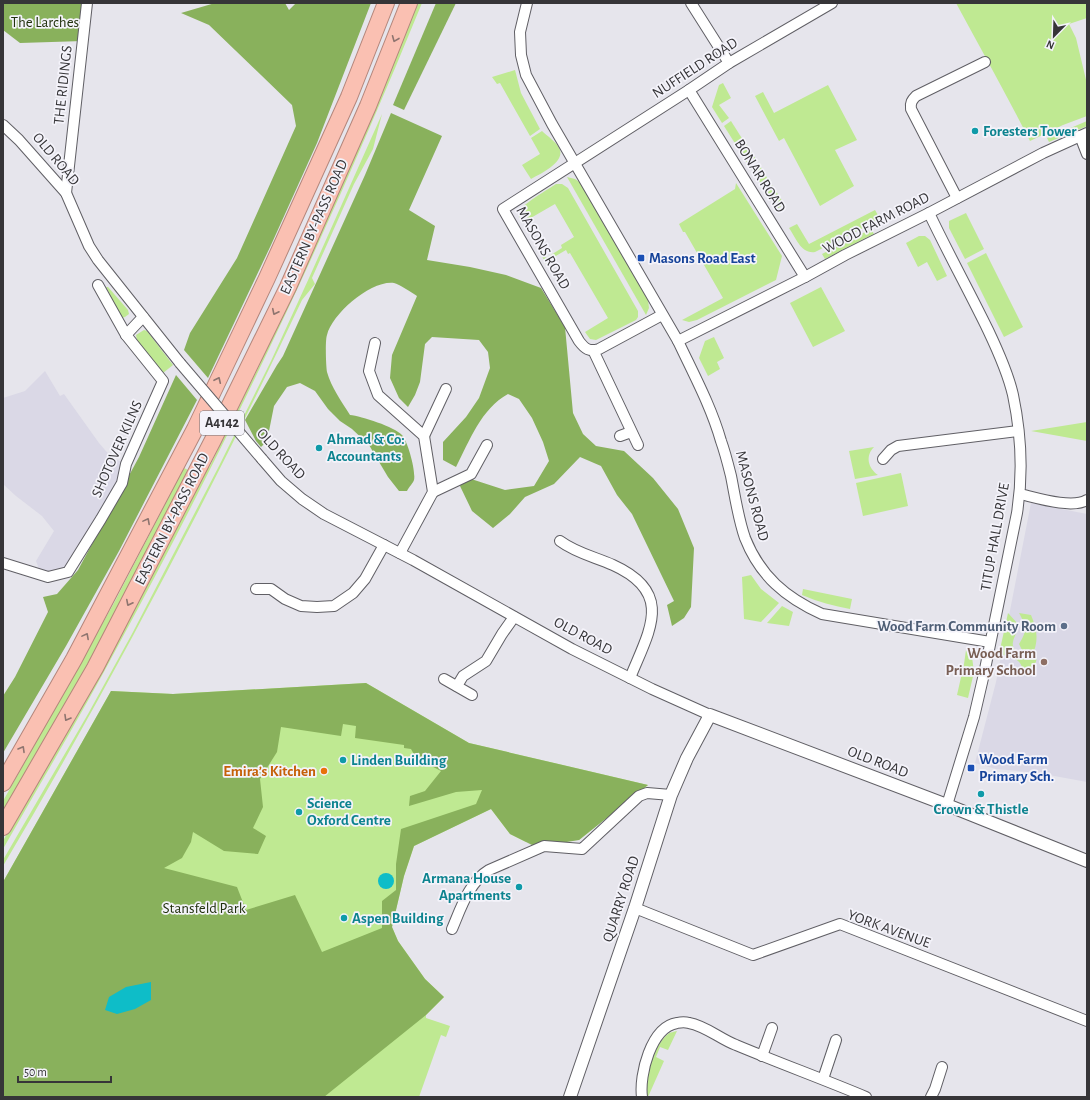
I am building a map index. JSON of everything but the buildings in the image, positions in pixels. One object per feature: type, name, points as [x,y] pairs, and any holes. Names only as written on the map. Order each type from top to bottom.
[{"type":"highway","name":"EASTERN BY-PASS ROAD","points":[[3,783],[74,659],[195,429],[267,278],[342,111],[386,3]]},
{"type":"highway","name":"EASTERN BY-PASS ROAD","points":[[3,827],[96,668],[213,440],[288,287],[368,106],[409,3]]},
{"type":"street","name":"THE RIDINGS","points":[[66,193],[87,3]]},
{"type":"street","points":[[527,3],[520,32],[523,65],[530,85],[575,162]]},
{"type":"street","points":[[691,3],[729,63]]},
{"type":"street","name":"NUFFIELD ROAD","points":[[575,162],[729,63],[832,3]]},
{"type":"street","points":[[957,198],[911,109],[910,104],[916,96],[985,62]]},
{"type":"street","name":"BONAR ROAD","points":[[689,90],[805,277]]},
{"type":"street","name":"OLD ROAD","points":[[3,125],[19,140],[66,193],[88,246],[180,363],[281,481],[324,514],[472,592],[572,649],[710,715],[947,805],[1087,861]]},
{"type":"street","points":[[1083,134],[1087,154]]},
{"type":"street","name":"WOOD FARM ROAD","points":[[678,341],[805,277],[844,255],[929,213],[1043,153],[1083,134]]},
{"type":"street","name":"MASONS ROAD","points":[[593,350],[586,349],[578,341],[503,208],[575,162],[678,341],[700,386],[721,439],[745,538],[753,556],[773,581],[788,596],[798,603],[822,614],[990,642]]},
{"type":"street","name":"TITUP HALL DRIVE","points":[[929,213],[1000,356],[1013,395],[1018,431],[1020,464],[1020,494],[984,674],[974,716],[947,805]]},
{"type":"street","points":[[98,285],[126,335],[143,317]]},
{"type":"street","points":[[638,445],[593,350],[599,349],[662,315]]},
{"type":"street","name":"SHOTOVER KILNS","points":[[3,563],[48,577],[68,572],[122,482],[126,464],[163,381],[126,335]]},
{"type":"street","points":[[375,343],[369,371],[378,395],[424,436]]},
{"type":"street","points":[[433,492],[424,436],[446,389]]},
{"type":"street","points":[[883,459],[891,450],[898,446],[1018,431]]},
{"type":"street","points":[[620,436],[631,432]]},
{"type":"street","points":[[400,553],[433,492],[471,474],[487,445]]},
{"type":"street","points":[[1020,494],[1071,504],[1081,503],[1087,500]]},
{"type":"street","points":[[560,541],[574,550],[625,571],[636,579],[648,594],[653,612],[651,628],[630,678]]},
{"type":"street","points":[[256,590],[271,589],[285,599],[301,606],[317,608],[334,606],[353,593],[365,579],[384,545]]},
{"type":"street","points":[[457,686],[463,676],[486,661],[514,617]]},
{"type":"street","points":[[444,679],[472,695]]},
{"type":"street","name":"QUARRY ROAD","points":[[570,1097],[635,908],[671,795],[687,758],[710,715]]},
{"type":"street","points":[[452,928],[467,895],[483,874],[489,870],[544,846],[582,849],[640,796],[647,793],[671,795]]},
{"type":"street","name":"YORK AVENUE","points":[[635,908],[753,955],[840,924],[1087,1021]]},
{"type":"street","points":[[642,1097],[641,1089],[647,1060],[654,1040],[663,1030],[676,1023],[689,1022],[710,1031],[733,1044],[823,1078],[866,1097]]},
{"type":"street","points":[[762,1056],[772,1028]]},
{"type":"street","points":[[823,1078],[836,1040]]},
{"type":"street","points":[[931,1097],[936,1089],[942,1067]]},
{"type":"shaded area","points":[[45,371],[60,396],[64,394],[99,443],[111,457],[126,464],[122,483],[68,572],[41,574],[36,561],[54,531],[42,516],[3,484],[3,398],[25,391]]},
{"type":"shaded area","name":"Wood Farm Primary School","points":[[1031,503],[1087,514],[1087,782],[1038,773],[996,769],[975,763],[996,682]]},
{"type":"green space","name":"The Larches","points":[[3,3],[87,3],[83,41],[20,43],[3,30]]},
{"type":"green space","points":[[215,3],[285,3],[289,10],[296,3],[371,3],[317,143],[208,378],[184,350],[190,333],[237,258],[296,126],[292,105],[209,25],[181,13]]},
{"type":"green space","points":[[418,3],[422,3],[388,85],[280,327],[202,485],[106,668],[3,849],[3,841],[211,459],[209,468],[261,362],[260,361],[387,78]]},
{"type":"green space","points":[[436,3],[456,3],[404,110],[393,105]]},
{"type":"green space","points":[[956,3],[1087,3],[1087,18],[1069,24],[1076,38],[1087,84],[1087,116],[1063,125],[1030,141]]},
{"type":"green space","points":[[515,70],[521,93],[540,129],[530,136],[500,83],[497,84],[492,77]]},
{"type":"green space","points":[[723,83],[731,98],[719,105],[729,118],[722,123],[712,107],[719,85]]},
{"type":"green space","points":[[828,85],[857,140],[835,150],[854,186],[820,206],[784,138],[779,141],[755,96],[763,92],[774,113]]},
{"type":"green space","points":[[391,113],[442,136],[409,210],[435,226],[427,260],[506,275],[541,288],[565,327],[573,413],[583,434],[596,446],[624,451],[653,478],[678,509],[694,548],[691,607],[684,618],[672,626],[667,605],[674,601],[632,514],[617,495],[601,466],[580,457],[554,484],[525,497],[510,514],[493,528],[472,511],[460,486],[465,477],[505,490],[534,486],[549,461],[543,442],[532,418],[519,399],[508,394],[490,408],[483,417],[471,436],[456,467],[443,460],[443,442],[466,417],[479,398],[490,368],[488,352],[479,340],[432,337],[425,344],[420,382],[408,407],[399,398],[390,378],[392,355],[417,296],[394,283],[375,287],[364,293],[354,300],[336,318],[330,327],[326,338],[326,365],[331,383],[350,415],[385,425],[402,435],[407,444],[414,470],[414,480],[407,491],[399,491],[388,477],[369,445],[328,409],[315,391],[300,383],[287,387],[274,406],[267,441],[261,447],[256,441],[245,420],[283,356],[365,175]]},
{"type":"green space","points":[[382,114],[373,149],[354,184],[312,278],[315,284],[302,300],[232,444],[122,657],[3,866],[3,860],[88,714],[133,632],[219,466],[271,361]]},
{"type":"green space","points":[[731,121],[743,140],[736,145],[724,126]]},
{"type":"green space","points":[[1087,121],[1087,126],[1049,142],[1047,138]]},
{"type":"green space","points":[[542,131],[557,144],[560,150],[560,155],[555,164],[531,179],[522,165],[540,154],[531,138]]},
{"type":"green space","points":[[745,142],[757,161],[749,166],[737,147]]},
{"type":"green space","points":[[759,164],[770,183],[763,187],[751,168]]},
{"type":"green space","points":[[567,177],[575,179],[581,183],[648,300],[649,308],[646,315]]},
{"type":"green space","points":[[736,183],[782,256],[776,280],[697,320],[689,322],[682,320],[723,298],[679,224],[735,189]]},
{"type":"green space","points":[[556,184],[562,184],[568,188],[638,311],[638,317],[636,320],[596,340],[590,339],[585,332],[608,318],[570,253],[568,254],[566,250],[549,260],[551,264],[547,266],[542,256],[544,255],[546,258],[562,248],[561,245],[574,237],[555,204],[522,223],[519,214],[525,205]]},
{"type":"green space","points":[[772,185],[784,204],[777,209],[765,190]]},
{"type":"green space","points":[[875,210],[879,217],[877,221],[815,252],[810,252],[802,248],[789,228],[797,224],[809,244]]},
{"type":"green space","points":[[966,213],[984,249],[965,259],[949,228],[949,221]]},
{"type":"green space","points":[[871,229],[874,234],[825,259],[822,254]]},
{"type":"green space","points":[[919,236],[925,236],[930,240],[947,276],[937,281],[927,262],[918,267],[906,243]]},
{"type":"green space","points":[[986,253],[1023,327],[1004,337],[967,263]]},
{"type":"green space","points":[[106,287],[108,287],[128,310],[129,314],[125,317],[122,318]]},
{"type":"green space","points":[[821,287],[845,331],[813,347],[790,303]]},
{"type":"green space","points":[[144,330],[147,331],[173,365],[163,373],[137,341],[136,335]]},
{"type":"green space","points":[[714,337],[724,358],[717,362],[720,369],[708,376],[699,358],[705,341]]},
{"type":"green space","points":[[176,375],[197,400],[119,551],[66,646],[3,753],[3,696],[15,677],[48,612],[43,597],[57,594],[78,570],[139,457]]},
{"type":"green space","points":[[1087,422],[1087,441],[1031,431]]},
{"type":"green space","points":[[874,447],[869,454],[869,462],[872,469],[878,475],[855,479],[849,451]]},
{"type":"green space","points":[[184,468],[188,470],[186,473],[189,476],[108,630],[3,815],[3,801],[114,603]]},
{"type":"green space","points":[[901,473],[908,506],[863,516],[856,483]]},
{"type":"green space","points":[[751,575],[761,589],[779,603],[761,622],[744,619],[742,577]]},
{"type":"green space","points":[[803,589],[852,599],[850,609],[826,604],[802,595]]},
{"type":"green space","points":[[782,606],[793,612],[789,626],[767,623]]},
{"type":"green space","points":[[1008,613],[1018,624],[1018,629],[1013,643],[1013,647],[1017,655],[1022,659],[1037,657],[1033,675],[1023,672],[1021,664],[1015,659],[999,654]]},
{"type":"green space","points":[[1019,613],[1031,615],[1034,624],[1036,646],[1034,651],[1030,653],[1023,652],[1019,644],[1024,635],[1025,628]]},
{"type":"green space","points":[[966,650],[972,657],[974,672],[968,698],[957,695]]},
{"type":"green space","name":"Stansfeld Park","points":[[366,683],[469,743],[648,785],[579,840],[526,842],[510,834],[491,809],[414,846],[404,876],[392,927],[398,941],[425,979],[444,997],[426,1015],[426,1018],[450,1026],[446,1037],[441,1035],[419,1097],[3,1097],[3,882],[111,691],[173,694]]},
{"type":"green space","name":"Stansfeld Park","points":[[366,683],[469,743],[648,785],[579,840],[536,847],[510,834],[491,809],[414,846],[404,876],[392,927],[398,941],[425,979],[444,997],[426,1015],[324,1097],[3,1097],[3,882],[111,691],[173,694]],"holes":[[[343,724],[356,726],[355,738],[404,745],[404,748],[411,749],[416,758],[441,771],[425,791],[410,796],[409,806],[456,792],[482,790],[476,804],[401,829],[396,864],[396,890],[382,901],[382,928],[322,952],[295,895],[246,910],[237,887],[164,868],[182,858],[191,842],[193,832],[224,851],[258,854],[266,836],[253,828],[263,807],[260,779],[277,752],[281,727],[341,736]]]},
{"type":"green space","points":[[677,1031],[668,1050],[660,1047],[656,1057],[664,1061],[647,1097],[647,1082],[654,1054],[663,1039],[669,1033]]},
{"type":"water","points":[[386,873],[392,875],[394,881],[392,887],[386,889],[380,887],[378,881],[380,875]]},
{"type":"water","points":[[151,982],[151,1000],[135,1009],[117,1014],[105,1010],[109,997],[126,987]]},
{"type":"place","name":"Foresters Tower","points":[[975,131]]},
{"type":"place","name":"Masons Road East","points":[[641,258]]},
{"type":"place","name":"Ahmad & Co: Accountants","points":[[319,448]]},
{"type":"place","name":"Wood Farm Community Room","points":[[1064,626]]},
{"type":"place","name":"Wood Farm Primary School","points":[[1044,662]]},
{"type":"place","name":"Linden Building","points":[[343,760]]},
{"type":"place","name":"Wood Farm Primary Sch.","points":[[971,768]]},
{"type":"place","name":"Emira’s Kitchen","points":[[324,771]]},
{"type":"place","name":"Crown & Thistle","points":[[981,794]]},
{"type":"place","name":"Science Oxford Centre","points":[[299,812]]},
{"type":"place","name":"Armana House Apartments","points":[[519,887]]},
{"type":"place","name":"Aspen Building","points":[[344,918]]}]
